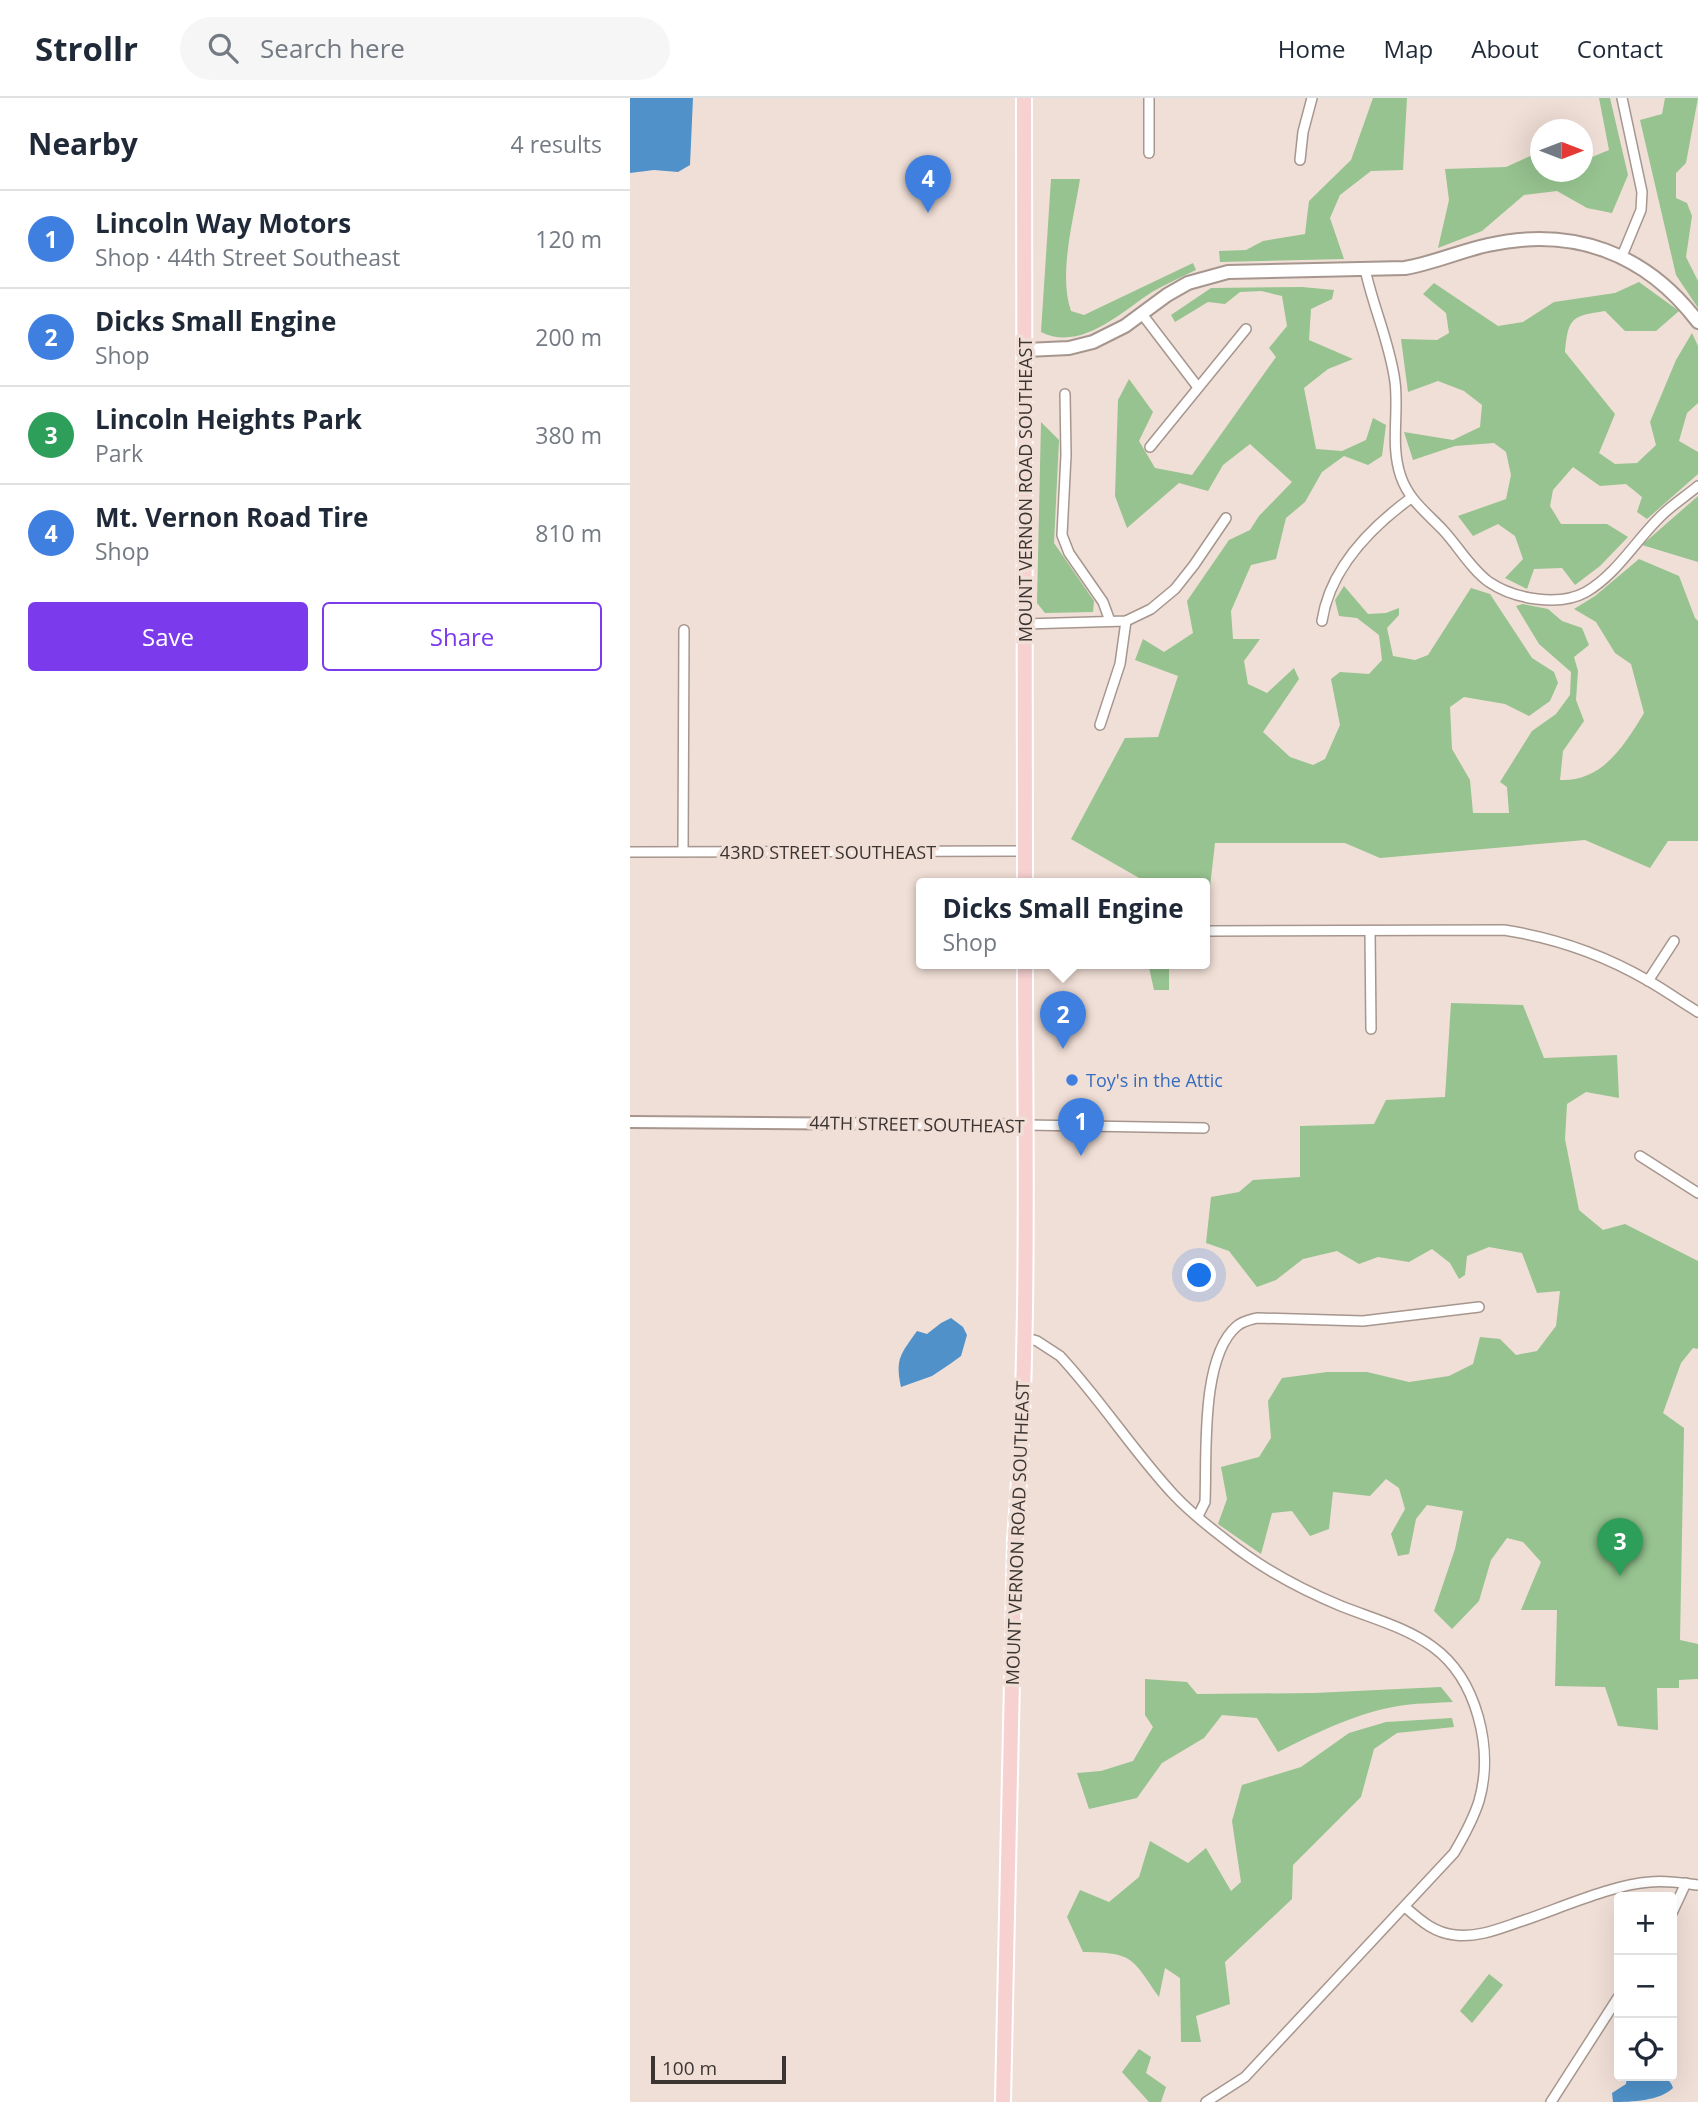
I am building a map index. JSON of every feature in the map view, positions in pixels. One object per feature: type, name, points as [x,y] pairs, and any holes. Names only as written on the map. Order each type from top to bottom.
[{"type":"main road","name":"MOUNT VERNON ROAD SOUTHEAST","points":[[1024,98],[1025,878]]},
{"type":"main road","points":[[1026,350],[1069,348],[1094,342],[1125,326],[1188,283],[1228,271],[1416,266],[1485,245],[1521,240],[1556,240],[1622,256],[1662,282],[1698,322]]},
{"type":"main road","name":"MOUNT VERNON ROAD SOUTHEAST","points":[[1003,2102],[1023,1337],[1025,969]]},
{"type":"street","points":[[1149,98],[1149,153]]},
{"type":"street","points":[[1300,160],[1303,132],[1312,98]]},
{"type":"street","points":[[1622,98],[1642,192],[1641,210],[1622,256]]},
{"type":"street","points":[[1365,269],[1391,356],[1395,385],[1395,449],[1399,474],[1411,498],[1488,582],[1537,599],[1563,599],[1586,592],[1614,569],[1661,516],[1698,486]]},
{"type":"street","points":[[1142,314],[1197,386]]},
{"type":"street","points":[[1150,447],[1246,329]]},
{"type":"street","points":[[1065,394],[1066,455],[1062,535],[1069,553],[1102,601],[1110,621]]},
{"type":"street","points":[[1322,621],[1332,584],[1345,563],[1385,517],[1411,498]]},
{"type":"street","points":[[1025,624],[1096,624],[1126,621],[1151,609],[1175,589],[1226,518]]},
{"type":"street","points":[[1100,725],[1121,664],[1126,621]]},
{"type":"street","points":[[682,851],[684,630]]},
{"type":"street","name":"43RD STREET SOUTHEAST","points":[[630,852],[1025,851]]},
{"type":"street","points":[[1211,931],[1504,930],[1538,935],[1601,956],[1698,1012]]},
{"type":"street","points":[[1370,931],[1371,1029]]},
{"type":"street","points":[[1648,981],[1674,941]]},
{"type":"street","name":"44TH STREET SOUTHEAST","points":[[630,1122],[1204,1128]]},
{"type":"street","points":[[1640,1156],[1698,1193]]},
{"type":"street","points":[[1198,1516],[1205,1502],[1210,1377],[1220,1349],[1234,1328],[1257,1318],[1363,1321],[1479,1307]]},
{"type":"street","points":[[1023,1337],[1037,1340],[1060,1356],[1175,1496],[1225,1540],[1277,1575],[1435,1648],[1466,1687],[1477,1712],[1482,1740],[1483,1771],[1479,1799],[1469,1826],[1454,1853],[1245,2077],[1206,2102]]},
{"type":"street","points":[[1405,1907],[1438,1932],[1457,1936],[1478,1934],[1620,1888],[1648,1882],[1698,1884]]},
{"type":"street","points":[[1677,1903],[1686,1884]]},
{"type":"street","points":[[1551,2102],[1614,2004]]},
{"type":"green space","points":[[1373,98],[1407,98],[1403,170],[1371,171],[1340,195],[1330,218],[1344,259],[1220,262],[1219,251],[1246,250],[1263,241],[1305,234],[1309,201],[1351,160]]},
{"type":"green space","points":[[1599,98],[1610,98],[1628,175],[1612,213],[1587,208],[1557,191],[1524,195],[1482,231],[1438,248],[1449,200],[1445,169],[1506,167],[1530,156],[1530,182],[1593,182],[1593,157],[1609,150]]},
{"type":"green space","points":[[1665,98],[1698,98],[1686,163],[1676,173],[1676,198],[1687,203],[1692,216],[1686,257],[1698,281],[1698,308],[1676,275],[1640,120],[1662,114]]},
{"type":"green space","points":[[1051,179],[1080,179],[1067,263],[1067,296],[1071,311],[1084,315],[1193,263],[1196,270],[1152,292],[1114,319],[1086,333],[1056,337],[1041,332]]},
{"type":"green space","points":[[1639,282],[1679,311],[1656,331],[1625,331],[1605,311],[1579,317],[1570,325],[1565,352],[1615,414],[1599,453],[1615,464],[1637,463],[1656,445],[1650,422],[1676,360],[1692,333],[1698,346],[1698,403],[1687,413],[1679,441],[1698,452],[1698,474],[1647,519],[1637,512],[1642,497],[1626,484],[1600,486],[1573,467],[1553,490],[1550,506],[1561,524],[1607,524],[1628,537],[1600,566],[1575,585],[1562,568],[1534,569],[1527,589],[1505,578],[1523,559],[1515,536],[1498,524],[1473,536],[1458,516],[1506,499],[1511,475],[1506,452],[1494,443],[1455,446],[1413,460],[1404,432],[1453,440],[1480,427],[1482,405],[1464,391],[1438,381],[1408,392],[1401,339],[1437,340],[1449,333],[1446,313],[1423,294],[1434,283],[1498,326],[1523,322],[1554,302],[1615,293]]},
{"type":"green space","points":[[1302,287],[1334,290],[1332,299],[1311,309],[1309,340],[1353,359],[1328,369],[1304,388],[1316,449],[1342,451],[1366,440],[1373,418],[1386,425],[1382,456],[1368,465],[1344,456],[1322,472],[1305,502],[1286,518],[1276,559],[1251,565],[1231,611],[1233,639],[1260,639],[1244,661],[1248,684],[1267,693],[1294,668],[1299,679],[1263,732],[1290,757],[1313,765],[1325,759],[1340,725],[1331,679],[1340,672],[1369,674],[1382,660],[1379,635],[1357,618],[1339,616],[1335,600],[1344,586],[1368,614],[1386,613],[1399,608],[1399,615],[1387,628],[1393,656],[1415,660],[1428,655],[1471,588],[1490,594],[1532,658],[1554,672],[1558,683],[1550,701],[1529,716],[1505,704],[1464,697],[1450,707],[1452,749],[1470,780],[1473,813],[1509,813],[1507,787],[1500,782],[1532,731],[1556,714],[1570,695],[1571,672],[1539,644],[1516,606],[1523,604],[1548,609],[1562,621],[1582,628],[1589,645],[1574,657],[1578,671],[1576,700],[1584,721],[1563,751],[1560,780],[1588,775],[1610,760],[1620,749],[1644,713],[1631,664],[1615,653],[1596,622],[1574,609],[1595,596],[1639,559],[1679,576],[1698,621],[1698,841],[1668,841],[1650,868],[1585,840],[1380,858],[1345,843],[1215,843],[1210,887],[1210,878],[1139,878],[1071,839],[1125,738],[1158,737],[1178,676],[1135,660],[1143,639],[1164,652],[1193,633],[1187,601],[1229,540],[1250,530],[1259,516],[1292,482],[1250,444],[1223,465],[1208,491],[1179,483],[1127,528],[1115,496],[1118,400],[1129,379],[1153,412],[1139,441],[1155,468],[1192,475],[1276,357],[1269,348],[1287,326],[1282,296],[1261,291],[1240,292],[1225,304],[1208,302],[1175,322],[1171,315],[1211,288]]},
{"type":"green space","points":[[1041,422],[1059,440],[1054,543],[1094,601],[1093,612],[1045,613],[1037,603]]},
{"type":"green space","points":[[1698,496],[1698,562],[1642,545]]},
{"type":"green space","points":[[1149,969],[1169,969],[1169,990],[1154,990]]},
{"type":"green space","points":[[1451,1003],[1523,1005],[1544,1058],[1617,1055],[1619,1098],[1586,1092],[1567,1104],[1565,1139],[1579,1210],[1603,1230],[1625,1224],[1698,1261],[1698,1349],[1693,1348],[1681,1363],[1663,1413],[1684,1428],[1680,1640],[1698,1644],[1698,1679],[1679,1680],[1679,1688],[1657,1688],[1658,1730],[1618,1726],[1605,1687],[1555,1686],[1557,1610],[1521,1610],[1541,1562],[1523,1542],[1507,1538],[1491,1560],[1479,1601],[1452,1629],[1434,1611],[1455,1549],[1463,1511],[1427,1505],[1416,1519],[1409,1554],[1398,1556],[1391,1534],[1405,1509],[1399,1488],[1386,1479],[1370,1496],[1333,1492],[1329,1529],[1310,1536],[1292,1511],[1272,1513],[1261,1554],[1218,1524],[1227,1499],[1221,1467],[1259,1457],[1271,1438],[1268,1401],[1282,1378],[1327,1372],[1367,1372],[1409,1382],[1449,1376],[1473,1364],[1480,1337],[1500,1339],[1516,1355],[1537,1351],[1556,1326],[1560,1291],[1537,1293],[1522,1253],[1489,1247],[1467,1256],[1465,1275],[1459,1279],[1450,1263],[1432,1249],[1409,1262],[1378,1257],[1359,1264],[1337,1251],[1303,1259],[1276,1280],[1257,1287],[1229,1251],[1206,1243],[1211,1197],[1239,1192],[1253,1180],[1300,1177],[1300,1126],[1374,1124],[1386,1100],[1445,1097]]},
{"type":"green space","points":[[1145,1679],[1187,1682],[1197,1694],[1314,1693],[1441,1687],[1453,1702],[1405,1705],[1372,1712],[1324,1730],[1278,1752],[1257,1718],[1222,1715],[1204,1738],[1162,1763],[1137,1798],[1089,1809],[1077,1773],[1101,1771],[1133,1761],[1153,1727],[1145,1715]]},
{"type":"green space","points":[[1452,1718],[1454,1727],[1397,1733],[1374,1749],[1361,1797],[1293,1865],[1292,1899],[1225,1962],[1230,2004],[1196,2016],[1201,2042],[1181,2042],[1180,1978],[1165,1968],[1159,1997],[1130,1960],[1112,1954],[1083,1952],[1067,1917],[1080,1890],[1109,1902],[1139,1877],[1150,1841],[1188,1863],[1206,1848],[1231,1891],[1241,1882],[1232,1821],[1242,1785],[1301,1767],[1349,1733],[1386,1722]]},
{"type":"green space","points":[[1489,1974],[1503,1985],[1472,2023],[1460,2011]]},
{"type":"green space","points":[[1139,2049],[1151,2057],[1146,2073],[1166,2087],[1161,2102],[1149,2102],[1122,2072]]},
{"type":"water","points":[[630,98],[693,98],[690,165],[678,172],[654,170],[630,173]]},
{"type":"water","points":[[951,1318],[963,1327],[967,1335],[961,1356],[932,1376],[901,1387],[899,1363],[917,1331],[927,1334]]},
{"type":"water","points":[[1626,2081],[1669,2081],[1673,2088],[1653,2098],[1613,2102],[1612,2093]]},
{"type":"place","name":"Mt. Vernon Road Tire","points":[[928,213]]},
{"type":"place","name":"Dicks Small Engine","points":[[1063,1049]]},
{"type":"place","name":"Toy's in the Attic","points":[[1072,1080]]},
{"type":"place","name":"Lincoln Way Motors","points":[[1081,1156]]},
{"type":"place","name":"Lincoln Heights Park","points":[[1620,1576]]}]
